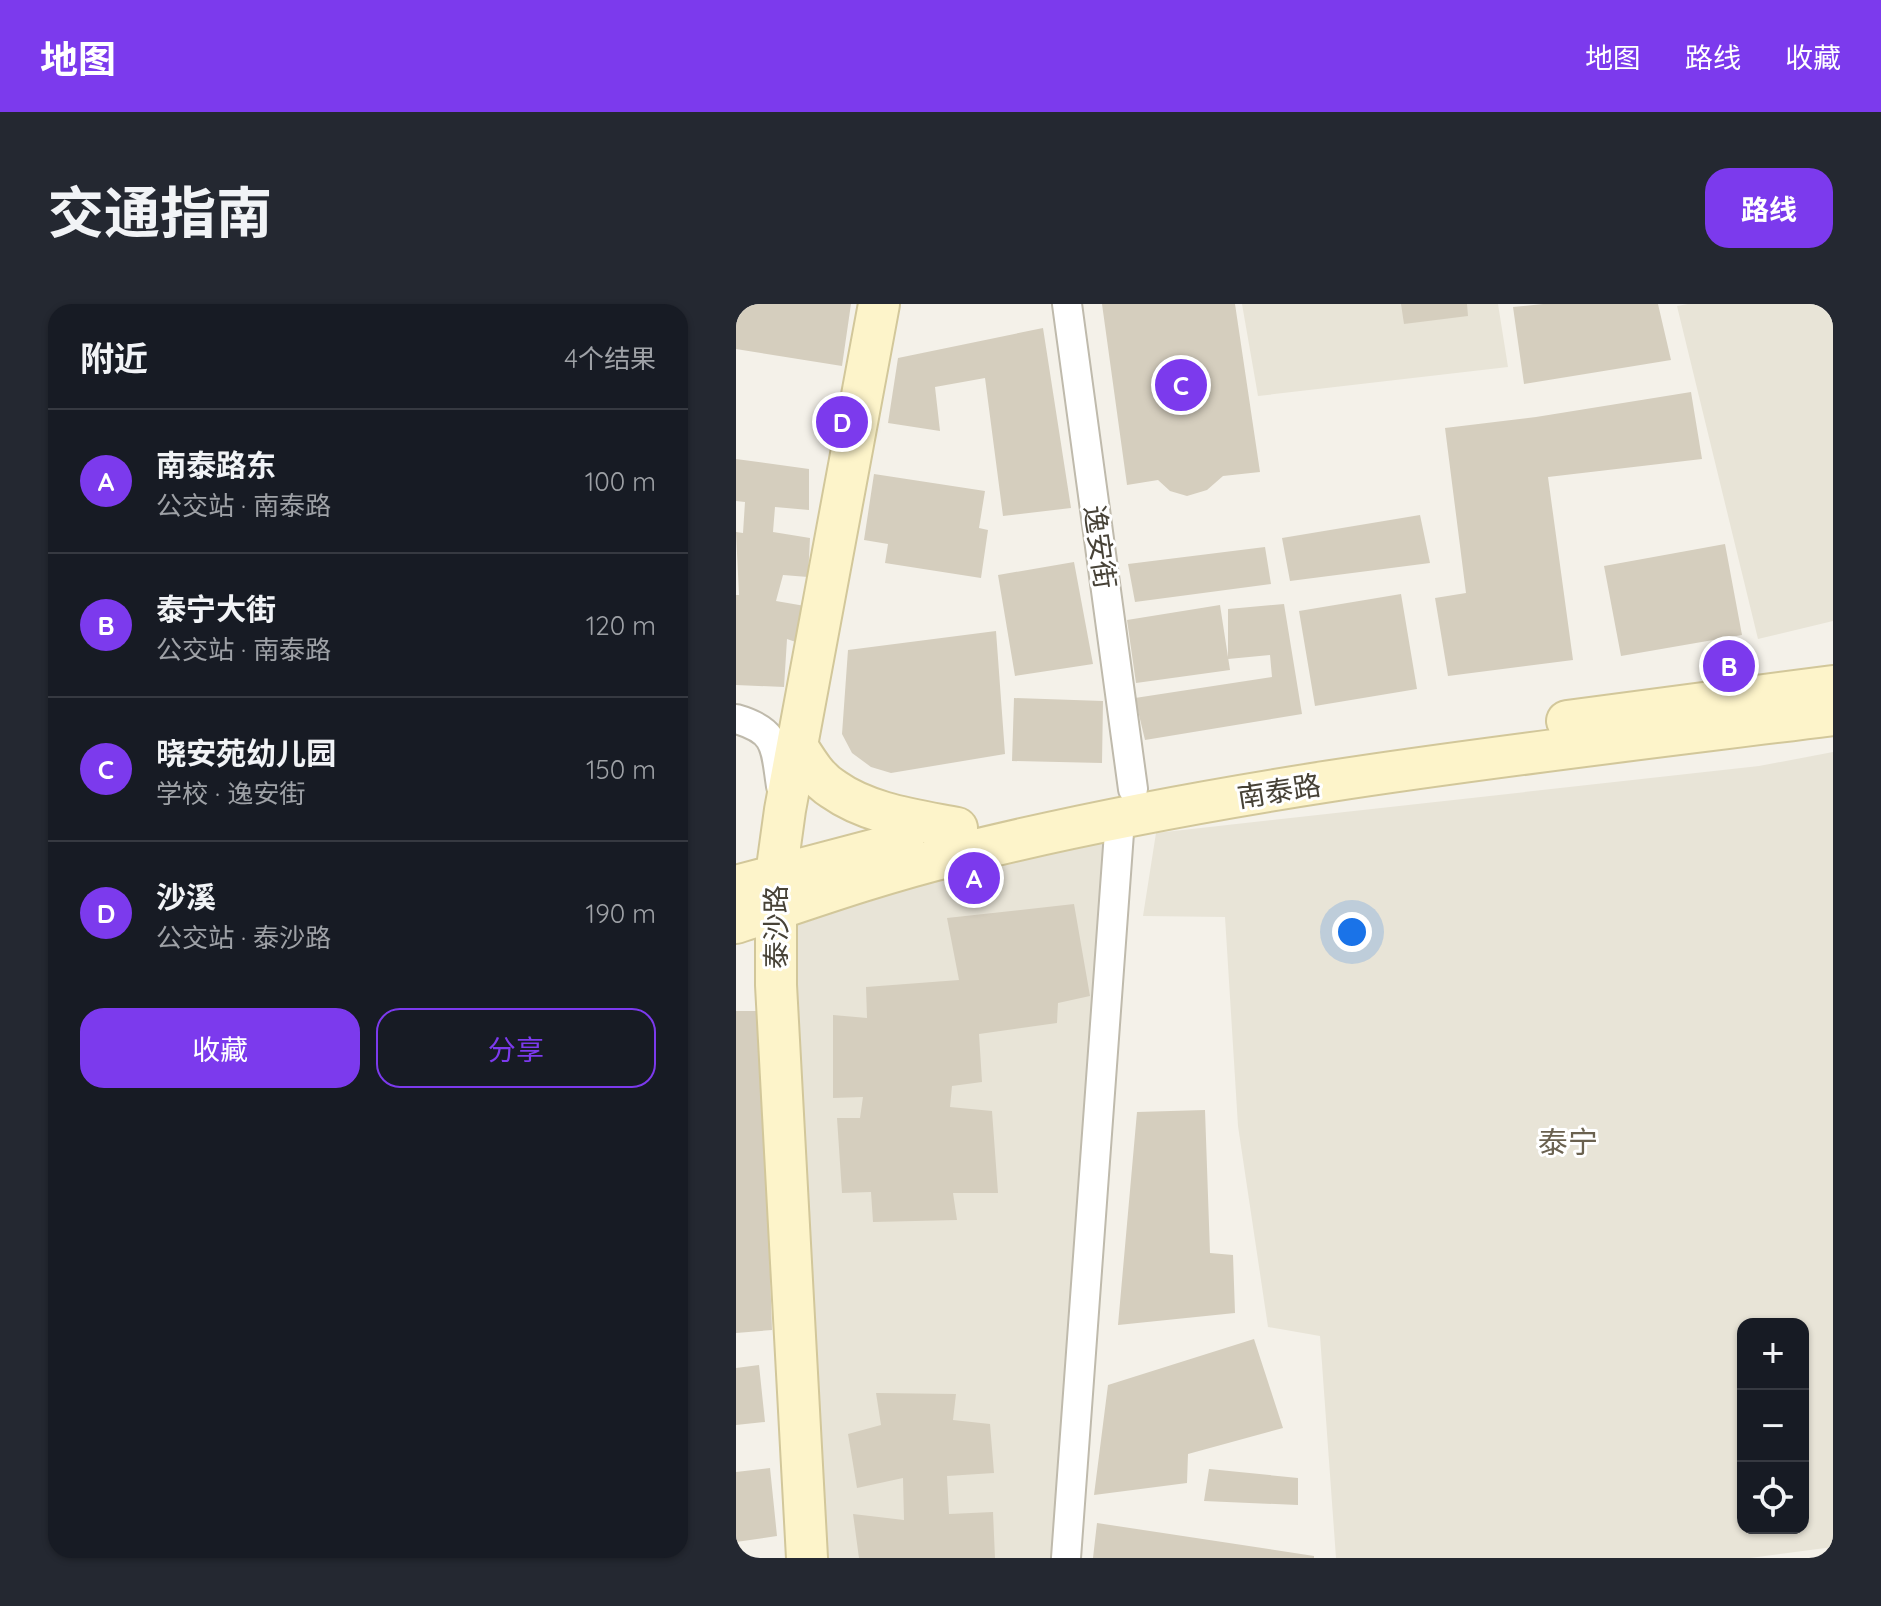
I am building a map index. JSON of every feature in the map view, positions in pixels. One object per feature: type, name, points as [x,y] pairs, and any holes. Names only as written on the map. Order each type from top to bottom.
[{"type":"main road","name":"泰沙路","points":[[807,1558],[782,1124],[776,985],[776,892],[785,810],[879,304]]},
{"type":"main road","name":"南泰路","points":[[736,886],[776,892],[835,889],[1127,804],[1293,761],[1833,686]]},
{"type":"main road","name":"南泰路","points":[[736,923],[776,892],[957,828],[1127,804],[1222,800],[1408,771],[1833,715]]},
{"type":"main road","points":[[797,746],[830,788],[851,800],[901,817],[957,828]]},
{"type":"street","name":"逸安街","points":[[1066,1558],[1127,804],[1067,304]]},
{"type":"street","points":[[736,719],[758,725],[775,745],[785,810]]},
{"type":"shaded area","points":[[1242,304],[1498,304],[1508,367],[1258,396]]},
{"type":"shaded area","points":[[1815,304],[1833,316],[1833,621],[1758,639],[1677,306]]},
{"type":"shaded area","points":[[1833,752],[1833,1547],[1750,1558],[1336,1558],[1320,1336],[1268,1327],[1238,1126],[1225,917],[1143,916],[1156,833],[1759,766]]},
{"type":"shaded area","points":[[1111,831],[1054,1558],[820,1558],[783,919]]},
{"type":"building","points":[[736,304],[851,304],[842,366],[736,349]]},
{"type":"building","points":[[1102,304],[1235,304],[1260,472],[1223,476],[1207,490],[1187,496],[1170,491],[1158,480],[1127,485]]},
{"type":"building","points":[[1401,304],[1467,304],[1468,316],[1404,324]]},
{"type":"building","points":[[1658,304],[1671,360],[1524,384],[1513,307]]},
{"type":"building","points":[[1043,328],[1071,508],[1003,516],[985,378],[935,387],[940,431],[888,423],[898,358]]},
{"type":"building","points":[[1691,392],[1702,459],[1548,477],[1573,660],[1448,676],[1435,598],[1466,593],[1445,428]]},
{"type":"building","points":[[736,459],[809,469],[809,510],[775,507],[773,532],[810,538],[808,577],[783,575],[776,601],[805,606],[807,646],[787,639],[784,687],[736,685],[736,595],[739,595],[736,532],[743,533],[745,502],[736,501]]},
{"type":"building","points":[[874,474],[985,491],[979,528],[988,530],[981,578],[885,563],[888,544],[864,540]]},
{"type":"building","points":[[1420,515],[1430,563],[1290,581],[1282,538]]},
{"type":"building","points":[[1725,544],[1742,635],[1621,656],[1604,566]]},
{"type":"building","points":[[1265,547],[1271,584],[1135,602],[1128,564]]},
{"type":"building","points":[[1074,562],[1093,664],[1015,676],[998,575]]},
{"type":"building","points":[[1401,594],[1417,689],[1315,706],[1299,611]]},
{"type":"building","points":[[1284,604],[1302,714],[1145,740],[1135,698],[1272,677],[1270,655],[1228,659],[1228,609]]},
{"type":"building","points":[[1220,605],[1230,670],[1136,683],[1127,620]]},
{"type":"building","points":[[996,631],[1005,754],[891,773],[871,767],[852,753],[842,734],[848,650]]},
{"type":"building","points":[[1014,698],[1103,701],[1102,763],[1012,761]]},
{"type":"building","points":[[1074,904],[1090,996],[1058,1003],[1057,1023],[979,1034],[982,1082],[952,1086],[950,1107],[992,1111],[998,1193],[953,1193],[957,1220],[873,1222],[871,1192],[842,1193],[837,1118],[860,1118],[863,1097],[833,1098],[833,1015],[867,1018],[866,987],[959,980],[947,918]]},
{"type":"building","points":[[736,1011],[761,1011],[772,1330],[736,1333]]},
{"type":"building","points":[[1205,1110],[1210,1253],[1233,1255],[1235,1313],[1118,1325],[1137,1112]]},
{"type":"building","points":[[1254,1339],[1283,1428],[1188,1454],[1187,1483],[1094,1495],[1108,1385]]},
{"type":"building","points":[[759,1365],[765,1422],[736,1425],[736,1368]]},
{"type":"building","points":[[876,1393],[956,1394],[953,1420],[990,1424],[994,1473],[947,1476],[949,1514],[993,1512],[995,1558],[859,1558],[853,1514],[904,1520],[903,1478],[857,1488],[848,1434],[881,1425]]},
{"type":"building","points":[[770,1468],[777,1536],[736,1542],[736,1472]]},
{"type":"building","points":[[1209,1469],[1298,1478],[1298,1505],[1204,1501]]},
{"type":"building","points":[[1097,1523],[1314,1556],[1314,1558],[1093,1558]]},
{"type":"place","name":"晓安苑幼儿园","points":[[1181,385]]},
{"type":"place","name":"沙溪","points":[[842,422]]},
{"type":"place","name":"泰宁大街","points":[[1729,666]]},
{"type":"place","name":"南泰路东","points":[[974,878]]},
{"type":"district","name":"泰宁","points":[[1568,1143]]}]
